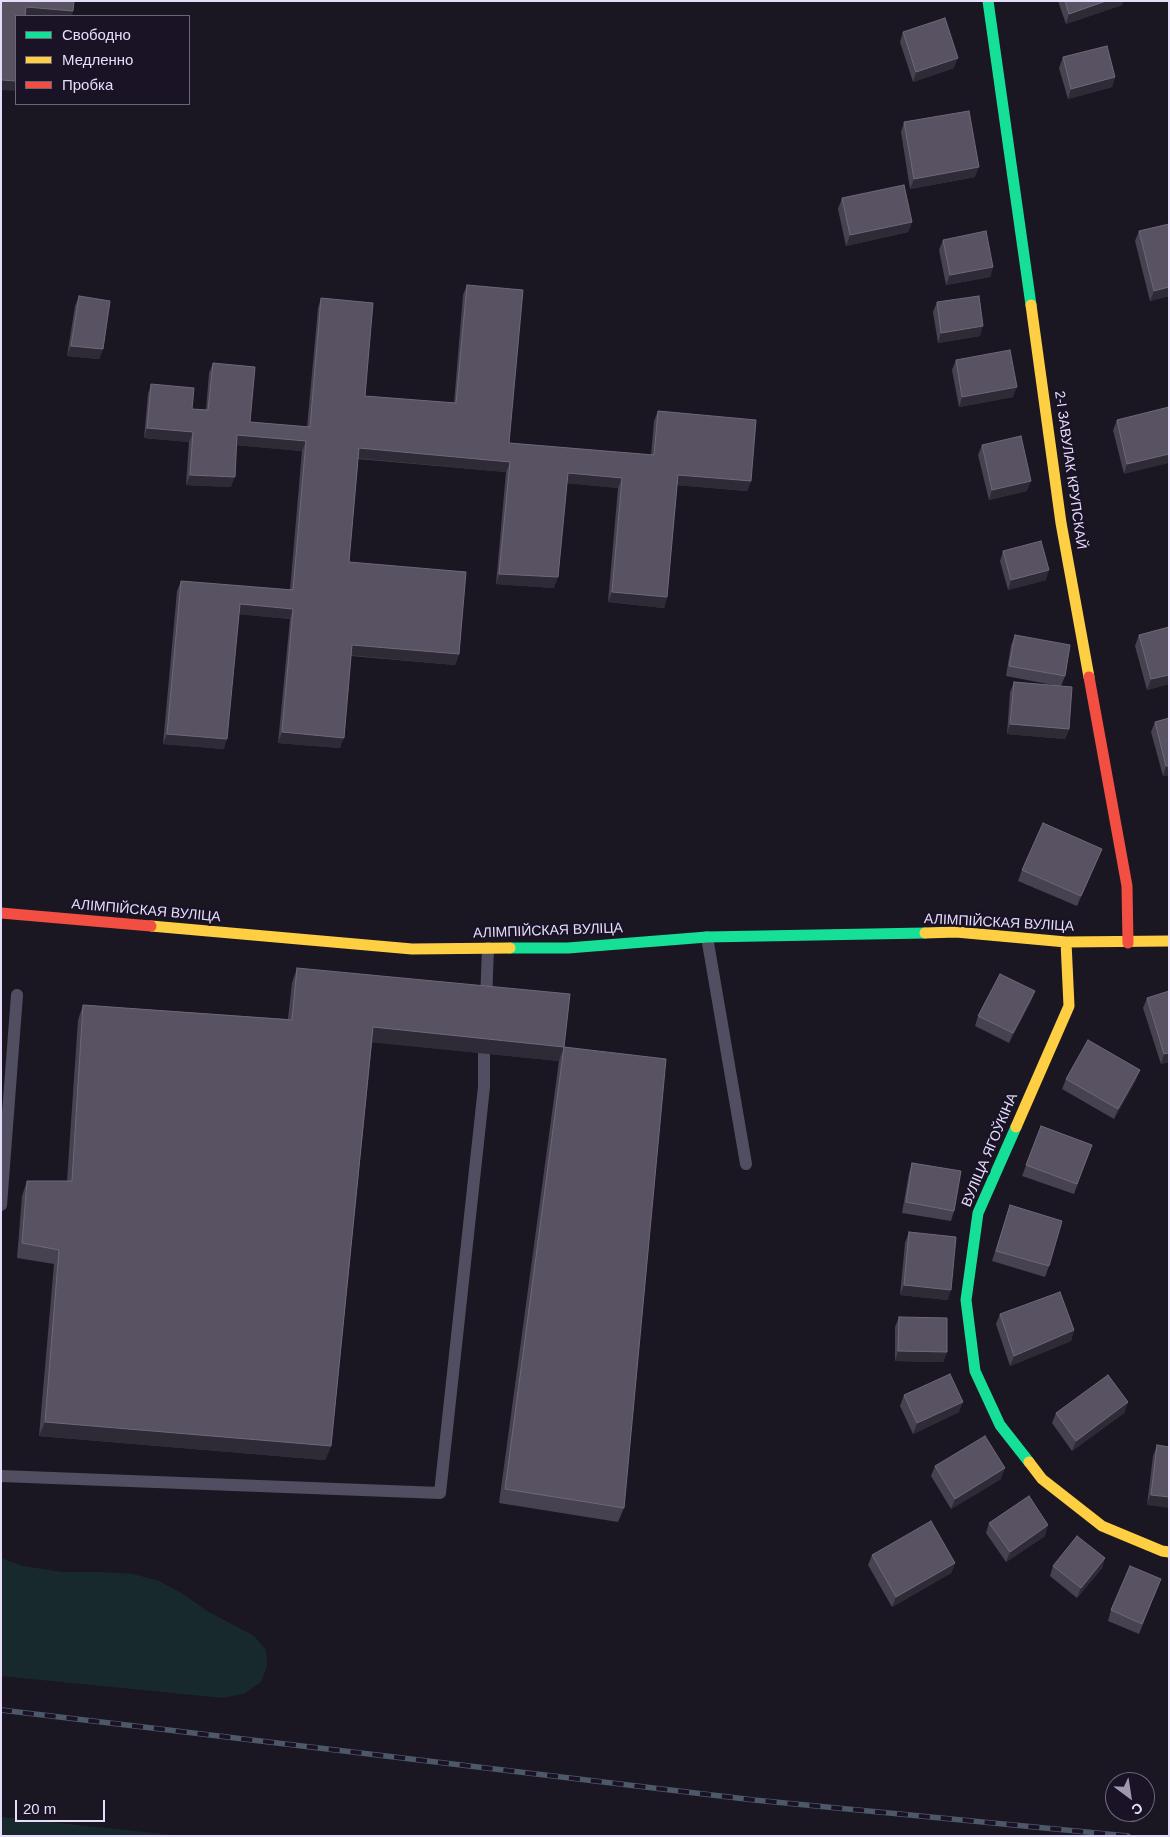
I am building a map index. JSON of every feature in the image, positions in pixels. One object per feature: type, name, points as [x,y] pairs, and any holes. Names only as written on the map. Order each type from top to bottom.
[{"type":"street","name":"2-І ЗАВУЛАК КРУПСКАЙ","points":[[988,1],[1061,523],[1127,886],[1128,942]]},
{"type":"street","name":"АЛІМПІЙСКАЯ ВУЛІЦА","points":[[1,913],[412,950],[568,948],[707,937],[956,932],[1066,942],[1128,942]]},
{"type":"street","points":[[1128,942],[1169,941]]},
{"type":"street","name":"ВУЛІЦА ЯГОЎКІНА","points":[[1066,942],[1068,1006],[978,1213],[966,1300],[975,1371],[1000,1425],[1042,1479],[1102,1526],[1162,1551],[1169,1552]]},
{"type":"lane","points":[[707,937],[746,1164]]},
{"type":"lane","points":[[486,1002],[488,948]]},
{"type":"lane","points":[[1,1205],[17,995]]},
{"type":"lane","points":[[1,1476],[440,1494],[484,1087],[484,1054]]},
{"type":"shaded area","points":[[1,1558],[23,1566],[62,1572],[133,1574],[159,1581],[183,1594],[207,1611],[254,1636],[266,1650],[267,1666],[261,1682],[245,1693],[224,1698],[1,1676]]},
{"type":"shaded area","points":[[1,1817],[182,1836],[1,1836]]},
{"type":"building","points":[[1,1],[74,1],[73,11],[26,7],[25,15],[15,15],[15,81],[1,80]]},
{"type":"building","points":[[1065,1],[1106,1],[1069,14]]},
{"type":"building","points":[[945,18],[958,58],[916,72],[903,32]]},
{"type":"building","points":[[1107,46],[1115,77],[1071,89],[1063,57]]},
{"type":"building","points":[[969,111],[979,167],[914,179],[904,122]]},
{"type":"building","points":[[904,185],[912,222],[850,235],[842,198]]},
{"type":"building","points":[[1169,224],[1169,287],[1154,291],[1139,231]]},
{"type":"building","points":[[986,231],[993,267],[950,275],[943,240]]},
{"type":"building","points":[[467,285],[523,290],[509,443],[654,455],[658,411],[756,420],[751,481],[678,475],[667,597],[612,592],[622,478],[568,473],[558,577],[499,574],[510,462],[359,448],[349,562],[466,572],[459,654],[352,645],[344,738],[282,732],[293,609],[240,604],[227,739],[167,734],[181,581],[293,590],[306,441],[237,435],[235,477],[190,475],[193,432],[147,428],[151,384],[194,388],[192,409],[208,410],[213,363],[255,367],[250,422],[310,427],[321,298],[373,303],[365,396],[456,403]]},
{"type":"building","points":[[79,296],[110,301],[103,349],[71,346]]},
{"type":"building","points":[[979,296],[983,326],[941,333],[937,302]]},
{"type":"building","points":[[1010,350],[1017,387],[962,397],[956,360]]},
{"type":"building","points":[[1169,407],[1169,454],[1127,464],[1117,420]]},
{"type":"building","points":[[1021,436],[1031,481],[992,490],[982,445]]},
{"type":"building","points":[[1041,541],[1049,570],[1011,580],[1003,551]]},
{"type":"building","points":[[1169,627],[1169,675],[1151,679],[1139,635]]},
{"type":"building","points":[[1015,635],[1070,645],[1065,676],[1009,666]]},
{"type":"building","points":[[1014,682],[1072,687],[1069,729],[1010,724]]},
{"type":"building","points":[[1169,718],[1169,766],[1166,766],[1155,722]]},
{"type":"building","points":[[1043,823],[1102,849],[1081,896],[1022,870]]},
{"type":"building","points":[[297,968],[570,994],[564,1047],[373,1027],[331,1446],[45,1422],[59,1250],[22,1243],[27,1181],[72,1181],[83,1005],[292,1020]]},
{"type":"building","points":[[1000,974],[1035,991],[1013,1033],[978,1016]]},
{"type":"building","points":[[1169,991],[1169,1053],[1164,1054],[1147,998]]},
{"type":"building","points":[[1088,1040],[1140,1070],[1118,1109],[1066,1079]]},
{"type":"building","points":[[564,1047],[666,1059],[624,1508],[505,1489]]},
{"type":"building","points":[[1041,1126],[1092,1145],[1077,1184],[1026,1165]]},
{"type":"building","points":[[912,1163],[961,1171],[954,1211],[906,1202]]},
{"type":"building","points":[[1010,1205],[1062,1221],[1049,1266],[996,1251]]},
{"type":"building","points":[[909,1232],[956,1237],[951,1290],[904,1285]]},
{"type":"building","points":[[1060,1292],[1074,1330],[1014,1356],[1000,1314]]},
{"type":"building","points":[[899,1317],[947,1318],[947,1352],[898,1351]]},
{"type":"building","points":[[950,1374],[963,1402],[917,1423],[904,1395]]},
{"type":"building","points":[[1108,1375],[1128,1402],[1076,1441],[1056,1413]]},
{"type":"building","points":[[985,1436],[1005,1468],[955,1499],[935,1466]]},
{"type":"building","points":[[1157,1445],[1169,1447],[1169,1497],[1151,1495]]},
{"type":"building","points":[[1029,1496],[1048,1525],[1010,1552],[989,1523]]},
{"type":"building","points":[[931,1521],[955,1563],[896,1597],[872,1555]]},
{"type":"building","points":[[1077,1536],[1105,1558],[1081,1588],[1053,1566]]},
{"type":"building","points":[[1130,1566],[1161,1579],[1142,1624],[1111,1610]]},
{"type":"railway","points":[[1,1710],[754,1800],[1128,1836]]},
{"type":"traffic: fast","points":[[988,1],[1031,305]]},
{"type":"traffic: fast","points":[[510,948],[568,948],[707,937],[925,933]]},
{"type":"traffic: fast","points":[[1016,1127],[978,1213],[966,1300],[975,1371],[1000,1425],[1029,1462]]},
{"type":"traffic: slow","points":[[1031,305],[1061,523],[1089,677]]},
{"type":"traffic: slow","points":[[151,926],[412,949],[510,948]]},
{"type":"traffic: slow","points":[[925,933],[956,932],[1066,942],[1169,941]]},
{"type":"traffic: slow","points":[[1016,1127],[1069,1006],[1066,942]]},
{"type":"traffic: slow","points":[[1029,1462],[1042,1479],[1102,1526],[1162,1551],[1169,1552]]},
{"type":"traffic: jam","points":[[1089,677],[1127,886],[1128,943]]},
{"type":"traffic: jam","points":[[1,913],[151,926]]}]
